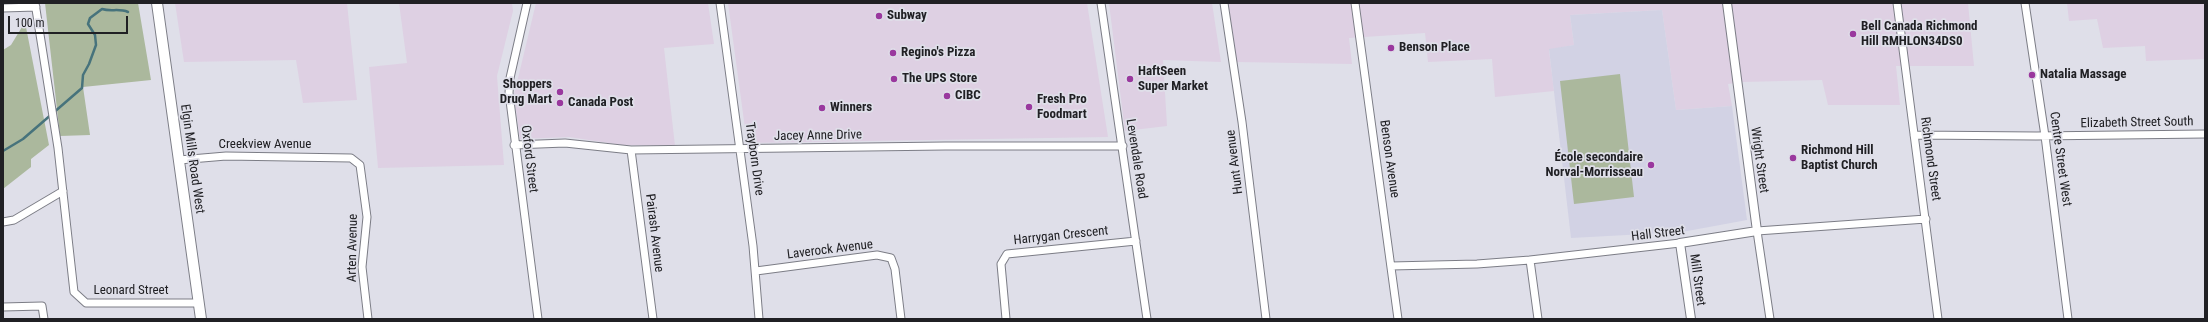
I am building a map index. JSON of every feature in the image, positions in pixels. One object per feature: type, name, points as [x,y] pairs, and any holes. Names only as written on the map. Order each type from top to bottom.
[{"type":"main road","name":"Elgin Mills Road West","points":[[157,3],[201,319]]},
{"type":"street","name":"Oxford Street","points":[[527,3],[508,93],[538,319]]},
{"type":"street","name":"Trayborn Drive","points":[[720,3],[741,150],[756,271],[759,319]]},
{"type":"street","name":"Levendale Road","points":[[1101,3],[1147,319]]},
{"type":"street","name":"Hunt Avenue","points":[[1224,3],[1242,122],[1266,319]]},
{"type":"street","name":"Benson Avenue","points":[[1355,3],[1398,319]]},
{"type":"street","name":"Wright Street","points":[[1727,3],[1756,231],[1770,319]]},
{"type":"street","name":"Richmond Street","points":[[1897,3],[1938,319]]},
{"type":"street","name":"Centre Street West","points":[[2024,3],[2045,136],[2068,319]]},
{"type":"street","name":"Leonard Street","points":[[3,8],[35,5],[63,191],[74,292],[86,304],[199,303]]},
{"type":"street","name":"Elizabeth Street South","points":[[1914,135],[2045,136],[2205,134]]},
{"type":"street","name":"Jacey Anne Drive","points":[[514,145],[565,143],[631,150],[741,150],[945,146],[1123,146]]},
{"type":"street","name":"Pairash Avenue","points":[[631,150],[653,319]]},
{"type":"street","name":"Creekview Avenue","points":[[179,160],[226,156],[351,158]]},
{"type":"street","name":"Arten Avenue","points":[[351,158],[360,165],[367,217],[362,267],[368,319]]},
{"type":"street","points":[[3,222],[14,220],[63,191]]},
{"type":"street","name":"Hall Street","points":[[1391,266],[1477,264],[1530,260],[1680,243],[1756,231],[1926,219]]},
{"type":"street","name":"Harrygan Crescent","points":[[1006,319],[1001,264],[1007,254],[1136,241]]},
{"type":"street","name":"Mill Street","points":[[1680,243],[1691,319]]},
{"type":"street","name":"Laverock Avenue","points":[[756,271],[877,255],[891,258],[895,269],[901,319]]},
{"type":"street","points":[[1530,260],[1538,319]]},
{"type":"street","points":[[3,307],[42,306],[44,319]]},
{"type":"shaded area","points":[[175,3],[347,3],[357,100],[303,103],[296,60],[184,62]]},
{"type":"shaded area","points":[[399,3],[512,3],[513,11],[497,76],[504,165],[378,168],[369,67],[407,63]]},
{"type":"shaded area","points":[[536,3],[708,3],[714,44],[664,48],[675,146],[622,145],[569,137],[520,139],[514,95]]},
{"type":"shaded area","points":[[728,3],[1087,3],[1108,137],[747,143]]},
{"type":"shaded area","points":[[1109,3],[1212,3],[1221,62],[1163,60],[1167,126],[1125,131]]},
{"type":"shaded area","points":[[1228,3],[1968,3],[1974,66],[1896,66],[1900,105],[1828,105],[1822,80],[1743,82],[1728,84],[1732,106],[1676,110],[1662,10],[1570,15],[1574,45],[1549,50],[1554,91],[1495,97],[1492,59],[1428,62],[1425,33],[1349,38],[1352,64],[1237,62]]},
{"type":"shaded area","points":[[2067,3],[2205,3],[2205,59],[2146,61],[2145,46],[2103,48],[2097,19],[2069,21]]},
{"type":"shaded area","name":"École secondaire Norval-Morrisseau","points":[[1662,10],[1676,110],[1732,106],[1747,220],[1682,232],[1571,238],[1549,49],[1574,45],[1570,15]]},
{"type":"green space","points":[[45,3],[138,3],[151,80],[83,87],[90,135],[60,136]]},
{"type":"green space","points":[[25,22],[49,145],[31,159],[31,167],[3,189],[3,50],[11,45]]},
{"type":"green space","points":[[1620,74],[1634,197],[1574,204],[1560,81]]},
{"type":"waterway","points":[[3,151],[23,139],[82,88],[83,75],[96,45],[95,35],[88,24],[90,18],[102,9],[128,12]]},
{"type":"place","name":"Subway","points":[[879,16]]},
{"type":"place","name":"Bell Canada Richmond Hill RMHLON34DS0","points":[[1853,34]]},
{"type":"place","name":"Benson Place","points":[[1391,48]]},
{"type":"place","name":"Regino's Pizza","points":[[893,53]]},
{"type":"place","name":"Natalia Massage","points":[[2032,75]]},
{"type":"place","name":"The UPS Store","points":[[894,79]]},
{"type":"place","name":"HaftSeen Super Market","points":[[1130,79]]},
{"type":"place","name":"Shoppers Drug Mart","points":[[560,92]]},
{"type":"place","name":"CIBC","points":[[947,96]]},
{"type":"place","name":"Canada Post","points":[[560,103]]},
{"type":"place","name":"Fresh Pro Foodmart","points":[[1029,107]]},
{"type":"place","name":"Winners","points":[[822,108]]},
{"type":"place","name":"Richmond Hill Baptist Church","points":[[1793,158]]},
{"type":"place","name":"École secondaire Norval-Morrisseau","points":[[1651,165]]}]
